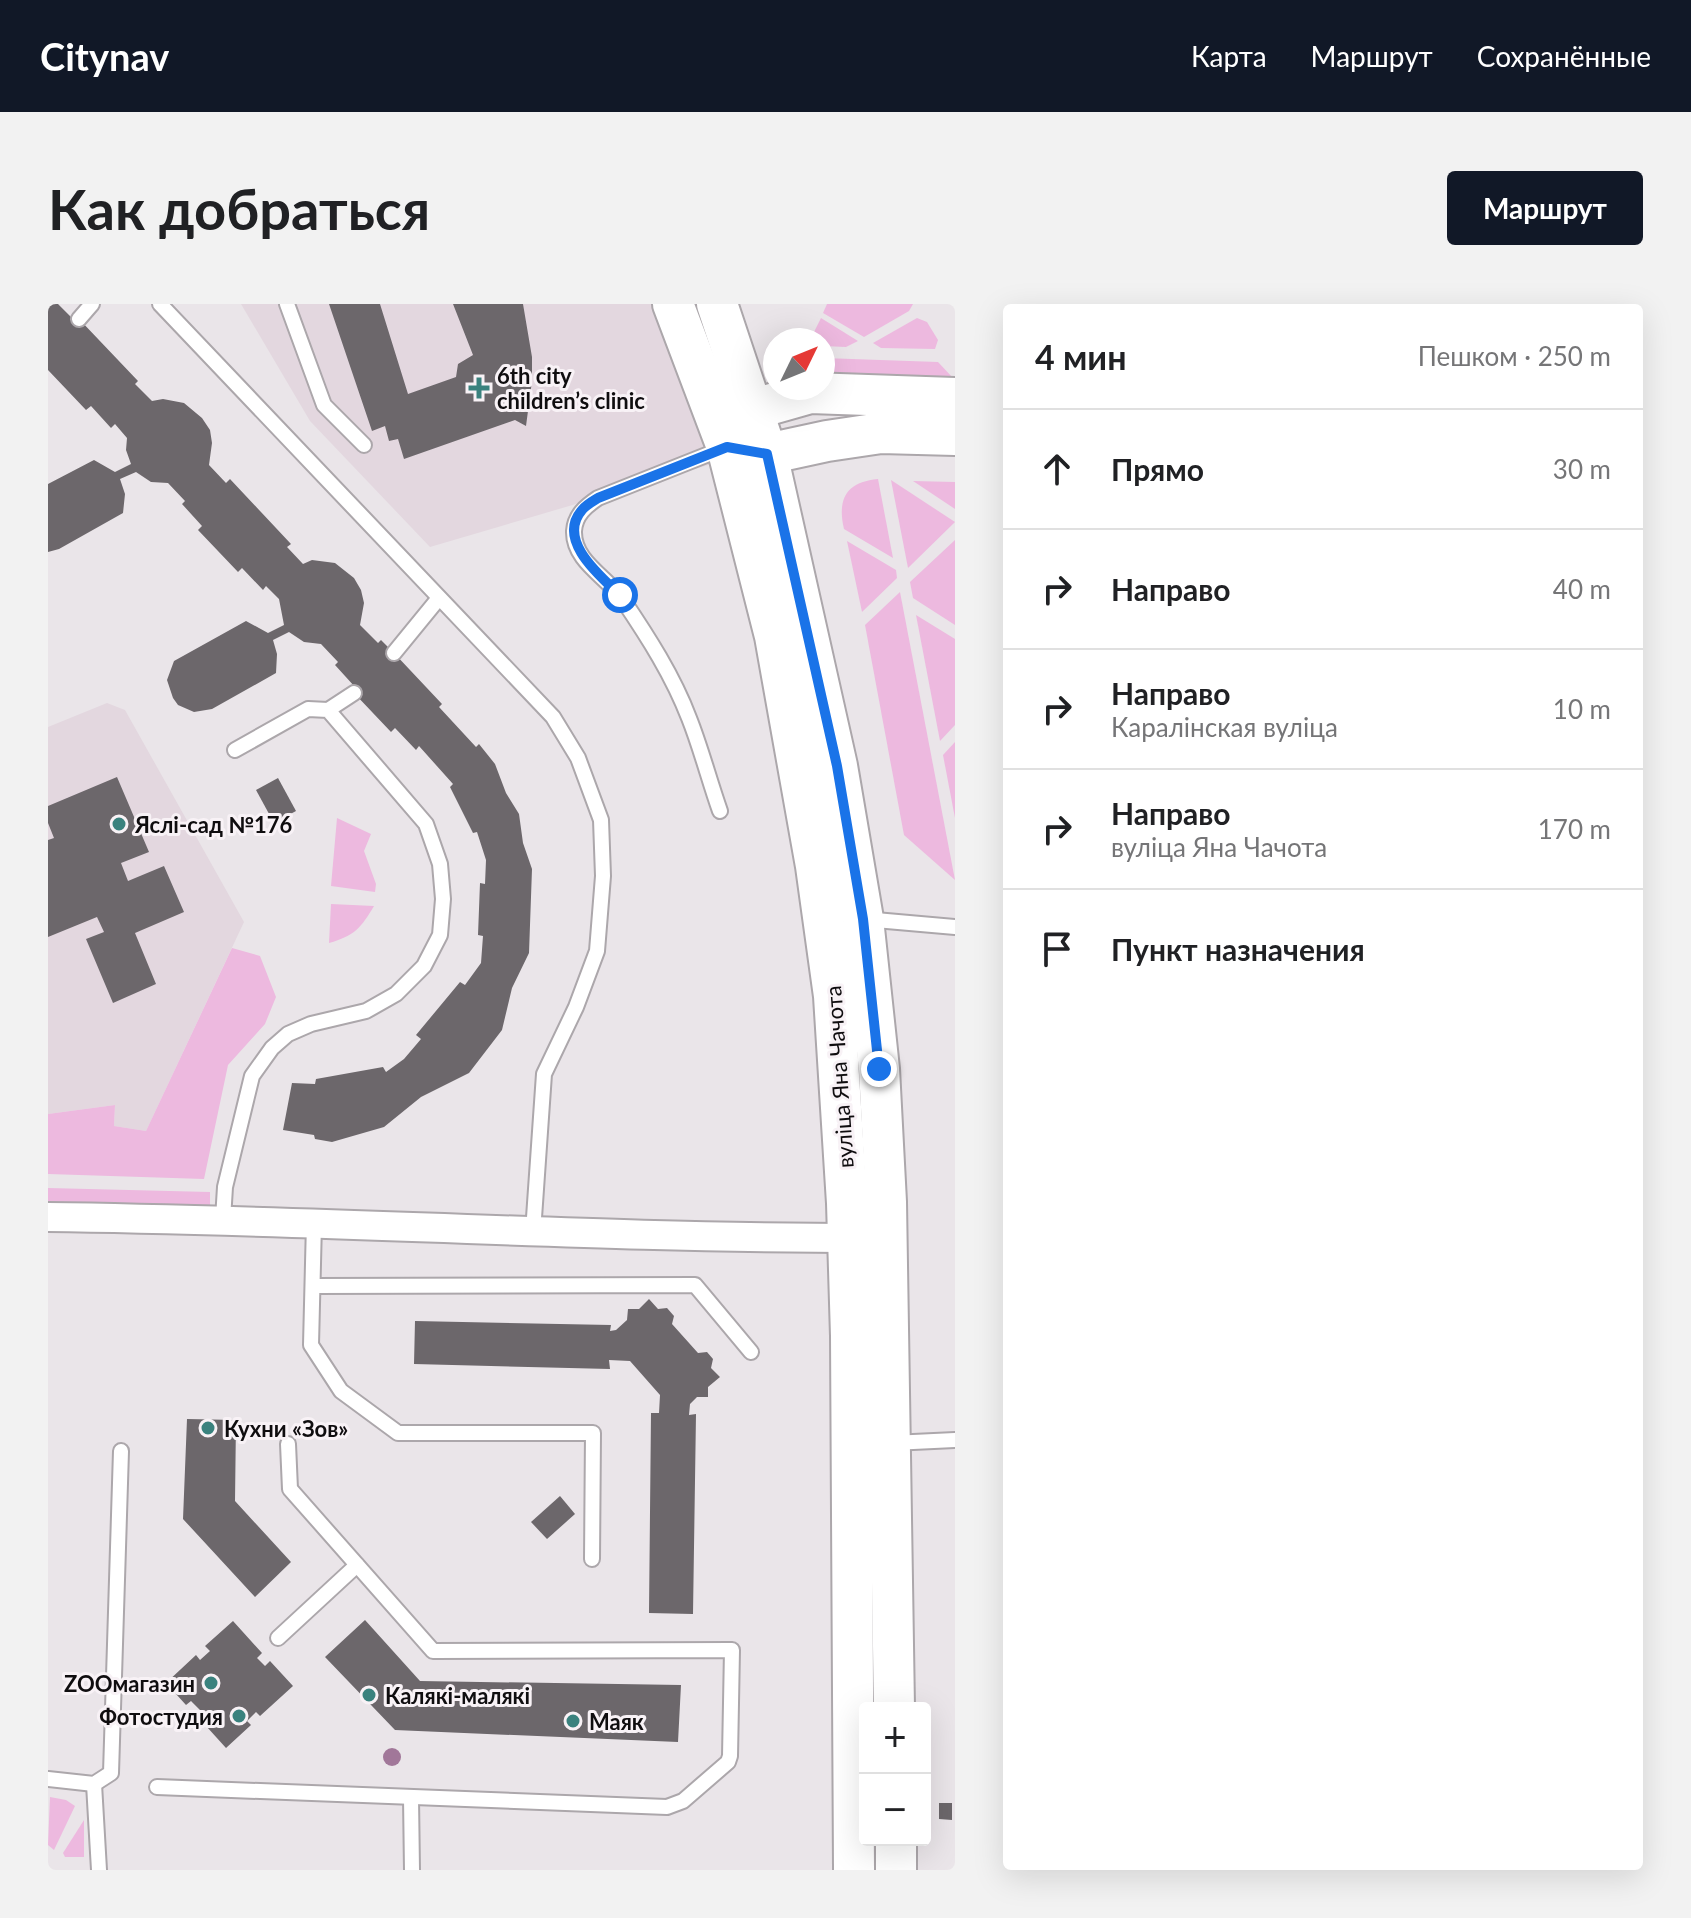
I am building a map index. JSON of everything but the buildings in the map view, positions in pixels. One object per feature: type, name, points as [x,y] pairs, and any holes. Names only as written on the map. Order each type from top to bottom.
[{"type":"main road","name":"вуліца Яна Чачота","points":[[673,304],[727,447],[879,1069],[887,1239],[870,1444],[854,1870]]},
{"type":"main road","name":"вуліца Яна Чачота","points":[[717,304],[767,454],[837,766],[844,920],[840,1070],[847,1238],[893,1702]]},
{"type":"main road","points":[[955,398],[810,393],[754,409],[727,447],[767,454],[881,433],[955,435]]},
{"type":"main road","points":[[896,1846],[896,1870]]},
{"type":"street","points":[[48,1217],[223,1219],[533,1232],[887,1239]]},
{"type":"lane","points":[[79,319],[92,304]]},
{"type":"lane","points":[[160,304],[553,717],[578,758],[601,820],[603,876],[597,951],[576,1007],[544,1074],[533,1232]]},
{"type":"lane","points":[[287,304],[324,405],[364,445]]},
{"type":"lane","points":[[720,811],[689,717],[663,662],[620,595],[590,567],[574,532],[581,511],[598,498],[727,447]]},
{"type":"lane","points":[[394,653],[439,598]]},
{"type":"lane","points":[[235,750],[308,709],[328,710],[354,693]]},
{"type":"lane","points":[[223,1219],[225,1187],[252,1076],[272,1048],[288,1034],[311,1024],[366,1011],[396,994],[424,966],[440,935],[443,899],[440,864],[426,824],[328,710]]},
{"type":"lane","points":[[844,920],[955,927]]},
{"type":"lane","points":[[314,1223],[311,1345],[341,1391],[398,1433],[593,1433],[592,1559]]},
{"type":"lane","points":[[314,1286],[695,1285],[751,1352]]},
{"type":"lane","points":[[870,1444],[955,1440]]},
{"type":"lane","points":[[157,1787],[667,1807],[683,1801],[728,1762],[732,1650],[433,1651],[290,1489],[288,1444]]},
{"type":"lane","points":[[48,1779],[94,1784],[111,1773],[121,1451]]},
{"type":"lane","points":[[278,1638],[357,1565]]},
{"type":"lane","points":[[94,1784],[99,1870]]},
{"type":"lane","points":[[411,1798],[412,1870]]},
{"type":"shaded area","points":[[241,304],[660,304],[715,463],[430,547],[310,421]]},
{"type":"shaded area","points":[[827,304],[913,304],[909,311],[864,337],[823,313]]},
{"type":"shaded area","points":[[821,318],[858,341],[846,347],[835,347],[835,328],[816,328]]},
{"type":"shaded area","points":[[917,318],[927,322],[938,340],[935,349],[881,348],[873,343]]},
{"type":"shaded area","points":[[835,358],[938,362],[953,378],[835,373]]},
{"type":"shaded area","points":[[878,479],[893,558],[844,529],[842,509],[846,494],[858,484]]},
{"type":"shaded area","points":[[891,480],[955,522],[908,568]]},
{"type":"shaded area","points":[[913,481],[955,482],[955,509]]},
{"type":"shaded area","points":[[955,540],[955,625],[913,598],[910,582]]},
{"type":"shaded area","points":[[847,541],[896,570],[897,578],[862,612]]},
{"type":"shaded area","points":[[900,592],[955,880],[904,835],[865,625]]},
{"type":"shaded area","points":[[916,615],[955,639],[955,725],[940,741]]},
{"type":"shaded area","name":"Яслі-сад №176","points":[[107,703],[125,710],[244,922],[146,1131],[114,1126],[115,1105],[48,1114],[48,727]]},
{"type":"shaded area","points":[[955,742],[955,818],[943,755]]},
{"type":"shaded area","points":[[337,818],[371,834],[364,851],[376,884],[375,892],[331,886]]},
{"type":"shaded area","points":[[331,904],[374,906],[356,930],[329,943]]},
{"type":"shaded area","points":[[232,948],[260,956],[276,997],[265,1024],[228,1065],[204,1179],[48,1174],[48,1114],[115,1105],[114,1126],[146,1131]]},
{"type":"shaded area","points":[[48,1188],[210,1192],[210,1207],[48,1204]]},
{"type":"shaded area","points":[[50,1797],[66,1800],[75,1806],[54,1850],[48,1845]]},
{"type":"shaded area","points":[[84,1820],[84,1857],[65,1857],[63,1853]]},
{"type":"place","name":"6th city children’s clinic","points":[[479,388]]},
{"type":"place","name":"Яслі-сад №176","points":[[119,824]]},
{"type":"place","name":"Кухни «Зов»","points":[[208,1428]]},
{"type":"place","name":"ZOOмагазин","points":[[211,1683]]},
{"type":"place","name":"Калякі-малякі","points":[[369,1695]]},
{"type":"place","name":"Фотостудия","points":[[239,1716]]},
{"type":"place","name":"Маяк","points":[[573,1721]]},
{"type":"route","points":[[620,595],[590,567],[580,550],[574,532],[581,511],[598,498],[727,447],[767,454],[837,766],[863,919],[879,1069]]}]
